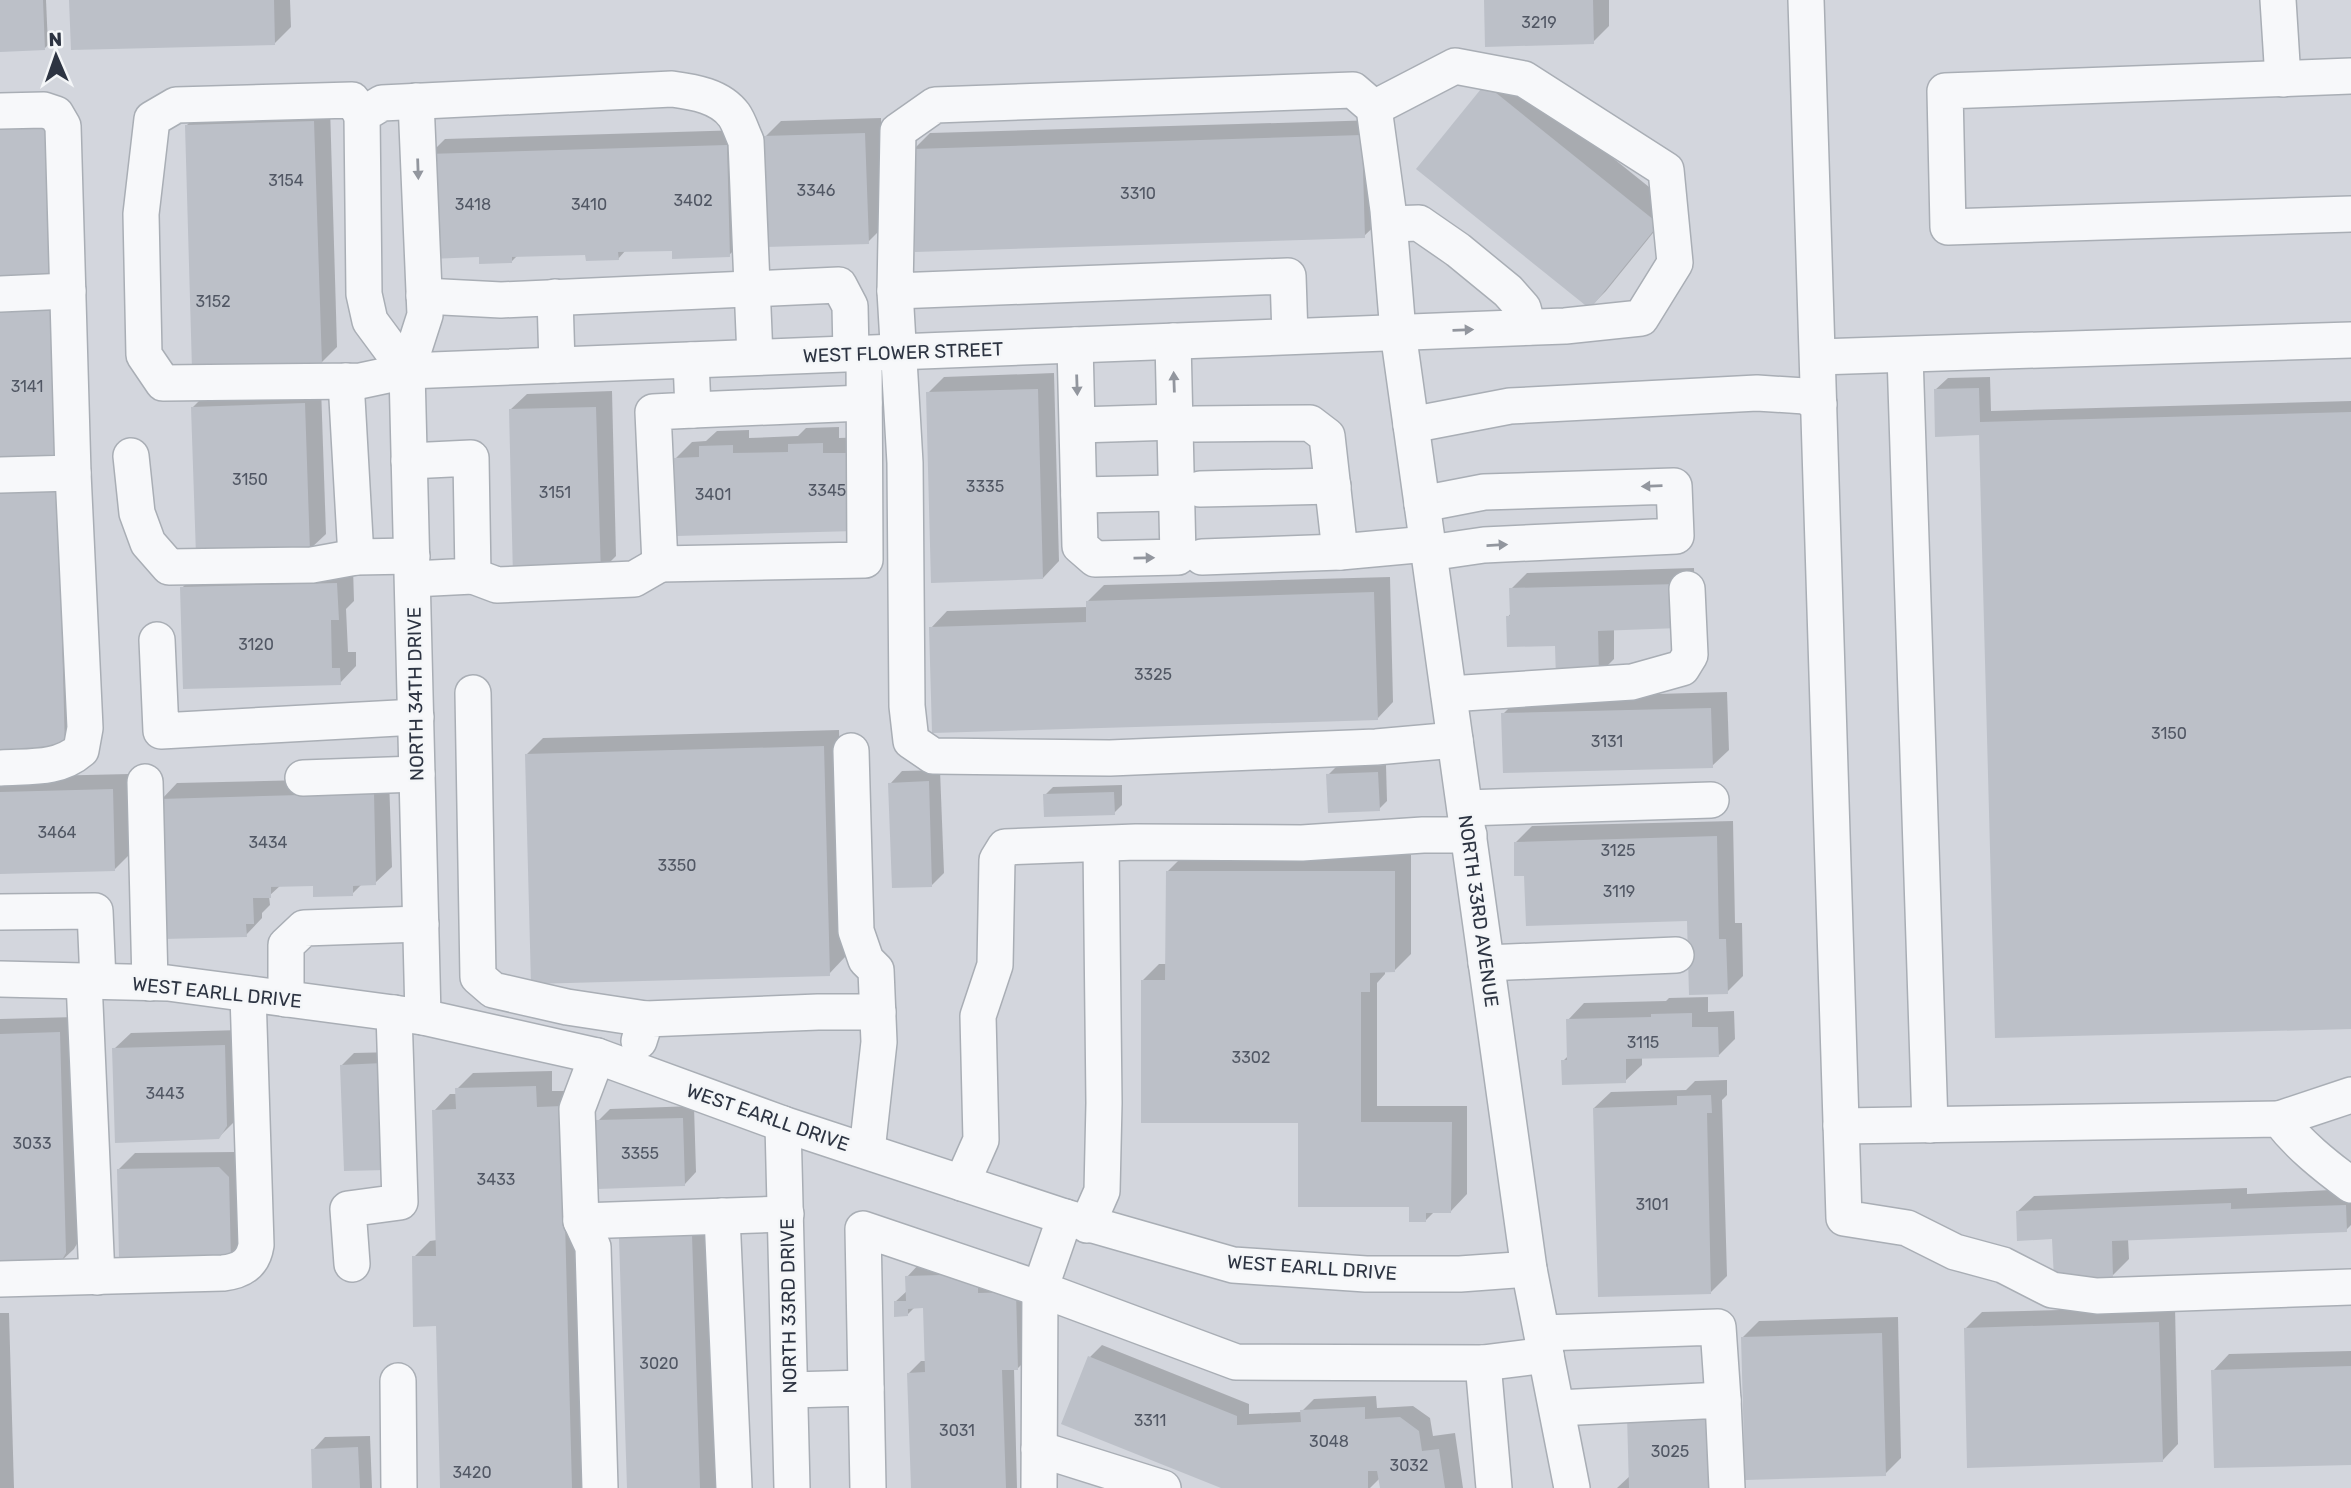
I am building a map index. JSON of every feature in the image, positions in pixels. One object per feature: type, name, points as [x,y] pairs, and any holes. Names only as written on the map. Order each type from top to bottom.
[{"type":"street","points":[[1806,0],[1844,1218],[1907,1228],[1955,1252],[2003,1265],[2052,1290],[2097,1296],[2351,1287]]},
{"type":"street","points":[[2278,0],[2283,79]]},
{"type":"street","name":"WEST FLOWER STREET","points":[[362,115],[352,100],[176,105],[152,119],[141,214],[144,355],[163,383],[360,381],[407,371],[1565,326],[1641,318],[1675,263],[1666,170],[1524,79],[1455,66],[1374,108]]},
{"type":"street","points":[[2351,76],[1945,91],[1948,227],[2351,214]]},
{"type":"street","points":[[407,371],[370,321],[364,294],[362,115],[382,103],[672,89],[714,98],[734,114],[746,141],[755,357]]},
{"type":"street","points":[[1374,108],[1353,90],[935,105],[898,131],[895,291],[905,463],[906,706],[911,741],[933,756],[1110,758],[1376,747],[1455,740]]},
{"type":"street","name":"NORTH 34TH DRIVE","points":[[352,1264],[348,1209],[400,1202],[408,1015],[421,924],[407,371],[425,315],[416,101]]},
{"type":"street","name":"NORTH 33RD AVENUE","points":[[1374,108],[1390,225],[1398,332],[1529,1269],[1572,1488]]},
{"type":"street","points":[[0,111],[44,110],[56,114],[63,126],[73,473],[85,728],[81,750],[71,759],[54,765],[0,768]]},
{"type":"street","points":[[1390,225],[1419,223],[1458,250],[1508,291],[1523,308],[1528,327]]},
{"type":"street","points":[[895,291],[1288,276],[1290,336]]},
{"type":"street","points":[[131,456],[136,513],[148,542],[169,567],[312,565],[356,557],[473,576],[498,585],[634,579],[660,564],[865,560],[864,403],[850,306],[839,285],[501,300],[424,296]]},
{"type":"street","points":[[0,294],[68,291]]},
{"type":"street","points":[[555,298],[557,365]]},
{"type":"street","points":[[1818,357],[2351,340]]},
{"type":"street","points":[[1075,345],[1080,546],[1095,559],[1178,557],[1188,491],[1185,423],[1173,341]]},
{"type":"street","points":[[1905,355],[1930,1125]]},
{"type":"street","points":[[691,360],[693,410]]},
{"type":"street","points":[[346,381],[356,557]]},
{"type":"street","points":[[1411,425],[1510,406],[1757,393],[1805,396],[1819,404]]},
{"type":"street","points":[[660,564],[653,412],[864,403]]},
{"type":"street","points":[[1077,425],[1310,422],[1327,436],[1340,552]]},
{"type":"street","points":[[409,461],[471,458],[473,576]]},
{"type":"street","points":[[0,475],[73,473]]},
{"type":"street","points":[[1079,495],[1333,486]]},
{"type":"street","points":[[1202,557],[1676,536],[1674,486],[1484,492],[1422,504]]},
{"type":"street","points":[[1449,694],[1632,682],[1682,668],[1690,655],[1687,589]]},
{"type":"street","points":[[157,640],[161,731],[416,717]]},
{"type":"street","points":[[473,693],[478,976],[493,990],[567,1007],[646,1020],[878,1012]]},
{"type":"street","points":[[851,751],[856,931],[866,960],[877,970],[879,1042],[867,1151]]},
{"type":"street","points":[[303,778],[417,774]]},
{"type":"street","points":[[145,782],[150,983]]},
{"type":"street","points":[[962,1183],[981,1140],[978,1016],[995,965],[997,860],[1005,847],[1302,843],[1423,835],[1467,821],[1711,800]]},
{"type":"street","points":[[1039,1488],[1040,1289],[1076,1221],[1102,1191],[1101,844]]},
{"type":"street","points":[[0,912],[95,911],[91,981],[97,1277]]},
{"type":"street","points":[[286,999],[286,944],[304,928],[421,924]]},
{"type":"street","points":[[1486,963],[1676,955]]},
{"type":"street","name":"WEST EARLL DRIVE","points":[[0,979],[168,983],[408,1015],[597,1056],[783,1124],[1076,1221],[1233,1265],[1366,1274],[1460,1274],[1529,1269]]},
{"type":"street","points":[[0,1279],[235,1272],[244,1267],[255,1252],[248,994]]},
{"type":"street","points":[[631,1068],[646,1020]]},
{"type":"street","points":[[597,1056],[578,1109],[581,1221],[593,1247],[600,1488]]},
{"type":"street","points":[[1841,1126],[2279,1119],[2351,1095]]},
{"type":"street","points":[[2279,1119],[2294,1138],[2323,1165],[2351,1185]]},
{"type":"street","name":"NORTH 33RD DRIVE","points":[[783,1124],[792,1488]]},
{"type":"street","points":[[581,1221],[786,1214]]},
{"type":"street","points":[[722,1216],[734,1488]]},
{"type":"street","points":[[868,1488],[863,1229],[1040,1289],[1236,1362],[1483,1363],[1544,1344],[1718,1327],[1727,1488]]},
{"type":"street","points":[[1483,1363],[1494,1488]]},
{"type":"street","points":[[398,1381],[399,1488]]},
{"type":"street","points":[[790,1390],[866,1388]]},
{"type":"street","points":[[1557,1408],[1723,1400]]},
{"type":"street","points":[[1039,1449],[1163,1488]]},
{"type":"shaded area","points":[[0,0],[2351,0],[2351,1488],[0,1488]]},
{"type":"building","points":[[0,0],[43,0],[45,50],[0,52]]},
{"type":"building","points":[[69,0],[274,0],[275,45],[71,50]]},
{"type":"building","points":[[1484,0],[1593,0],[1594,44],[1485,47]]},
{"type":"building","points":[[1485,84],[1659,224],[1590,309],[1416,169]]},
{"type":"building","points":[[314,121],[322,365],[192,369],[185,125]]},
{"type":"building","points":[[45,122],[49,277],[0,278],[0,123]]},
{"type":"building","points":[[865,133],[869,244],[766,247],[763,136]]},
{"type":"building","points":[[1362,135],[1365,238],[915,252],[912,149]]},
{"type":"building","points":[[727,145],[730,257],[672,259],[672,251],[618,252],[619,260],[586,261],[585,255],[512,257],[512,263],[479,264],[479,257],[430,259],[427,154]]},
{"type":"building","points":[[52,308],[56,463],[0,464],[0,309]]},
{"type":"building","points":[[1979,388],[1980,422],[2351,412],[2351,1029],[1995,1038],[1979,435],[1935,437],[1934,389]]},
{"type":"building","points":[[1038,389],[1043,579],[931,583],[926,392]]},
{"type":"building","points":[[305,403],[310,552],[196,555],[191,407]]},
{"type":"building","points":[[596,407],[601,574],[513,577],[509,409]]},
{"type":"building","points":[[823,443],[823,453],[853,453],[855,531],[676,536],[674,458],[699,457],[699,446],[733,445],[733,453],[788,452],[788,444]]},
{"type":"building","points":[[58,484],[65,748],[0,750],[0,485]]},
{"type":"building","points":[[337,583],[339,620],[331,620],[332,668],[340,668],[341,685],[183,689],[180,587]]},
{"type":"building","points":[[1678,584],[1679,628],[1598,631],[1599,677],[1556,678],[1555,646],[1507,647],[1509,588]]},
{"type":"building","points":[[1374,592],[1378,720],[932,733],[929,627],[1086,622],[1086,601]]},
{"type":"building","points":[[1711,708],[1713,768],[1503,773],[1501,713]]},
{"type":"building","points":[[824,746],[830,976],[531,984],[525,754]]},
{"type":"building","points":[[1378,772],[1380,811],[1328,813],[1326,774]]},
{"type":"building","points":[[929,781],[932,887],[892,888],[888,783]]},
{"type":"building","points":[[113,789],[115,871],[0,874],[0,792]]},
{"type":"building","points":[[1114,792],[1115,815],[1044,817],[1043,794]]},
{"type":"building","points":[[374,793],[376,885],[353,886],[353,896],[313,897],[313,886],[271,887],[271,898],[253,898],[254,924],[246,924],[247,937],[163,939],[159,799]]},
{"type":"building","points":[[1717,836],[1719,939],[1726,939],[1728,994],[1689,995],[1687,921],[1526,926],[1524,876],[1514,876],[1514,842]]},
{"type":"building","points":[[1166,871],[1395,871],[1395,972],[1370,973],[1370,992],[1361,992],[1361,1122],[1452,1122],[1451,1213],[1426,1213],[1426,1222],[1409,1222],[1409,1207],[1298,1207],[1298,1123],[1141,1123],[1141,980],[1165,980]]},
{"type":"building","points":[[1692,1013],[1692,1027],[1718,1027],[1719,1057],[1626,1059],[1626,1083],[1562,1085],[1561,1060],[1567,1060],[1566,1019]]},
{"type":"building","points":[[60,1032],[66,1253],[58,1267],[0,1269],[0,1034]]},
{"type":"building","points":[[225,1045],[227,1126],[219,1139],[115,1143],[112,1048]]},
{"type":"building","points":[[383,1063],[387,1170],[344,1171],[340,1065]]},
{"type":"building","points":[[536,1086],[537,1107],[562,1106],[572,1488],[440,1488],[436,1326],[413,1327],[412,1256],[436,1256],[432,1110],[456,1109],[455,1088]]},
{"type":"building","points":[[1711,1095],[1712,1113],[1707,1113],[1711,1294],[1598,1297],[1593,1108],[1677,1105],[1677,1096]]},
{"type":"building","points":[[683,1118],[685,1186],[597,1189],[596,1120]]},
{"type":"building","points":[[219,1167],[229,1177],[231,1261],[127,1264],[119,1257],[117,1169]]},
{"type":"building","points":[[2231,1203],[2231,1209],[2346,1205],[2347,1232],[2112,1241],[2113,1277],[2054,1279],[2052,1239],[2017,1241],[2016,1211]]},
{"type":"building","points":[[692,1235],[700,1488],[627,1488],[619,1238]]},
{"type":"building","points":[[978,1274],[978,1293],[1016,1292],[1018,1370],[1002,1370],[1006,1488],[911,1488],[907,1373],[925,1372],[923,1308],[908,1309],[908,1316],[894,1317],[894,1301],[906,1301],[905,1276]]},
{"type":"building","points":[[2159,1322],[2163,1462],[1967,1468],[1964,1328]]},
{"type":"building","points":[[1882,1333],[1886,1476],[1745,1480],[1741,1337]]},
{"type":"building","points":[[1088,1356],[1237,1416],[1237,1425],[1301,1422],[1300,1410],[1365,1407],[1365,1419],[1400,1417],[1419,1431],[1422,1451],[1439,1449],[1445,1488],[1380,1488],[1377,1471],[1368,1471],[1368,1488],[1221,1488],[1061,1424]]},
{"type":"building","points":[[2351,1366],[2351,1465],[2214,1468],[2211,1370]]},
{"type":"building","points":[[1710,1412],[1712,1488],[1629,1488],[1627,1415]]},
{"type":"building","points":[[358,1447],[360,1488],[312,1488],[311,1449]]}]
